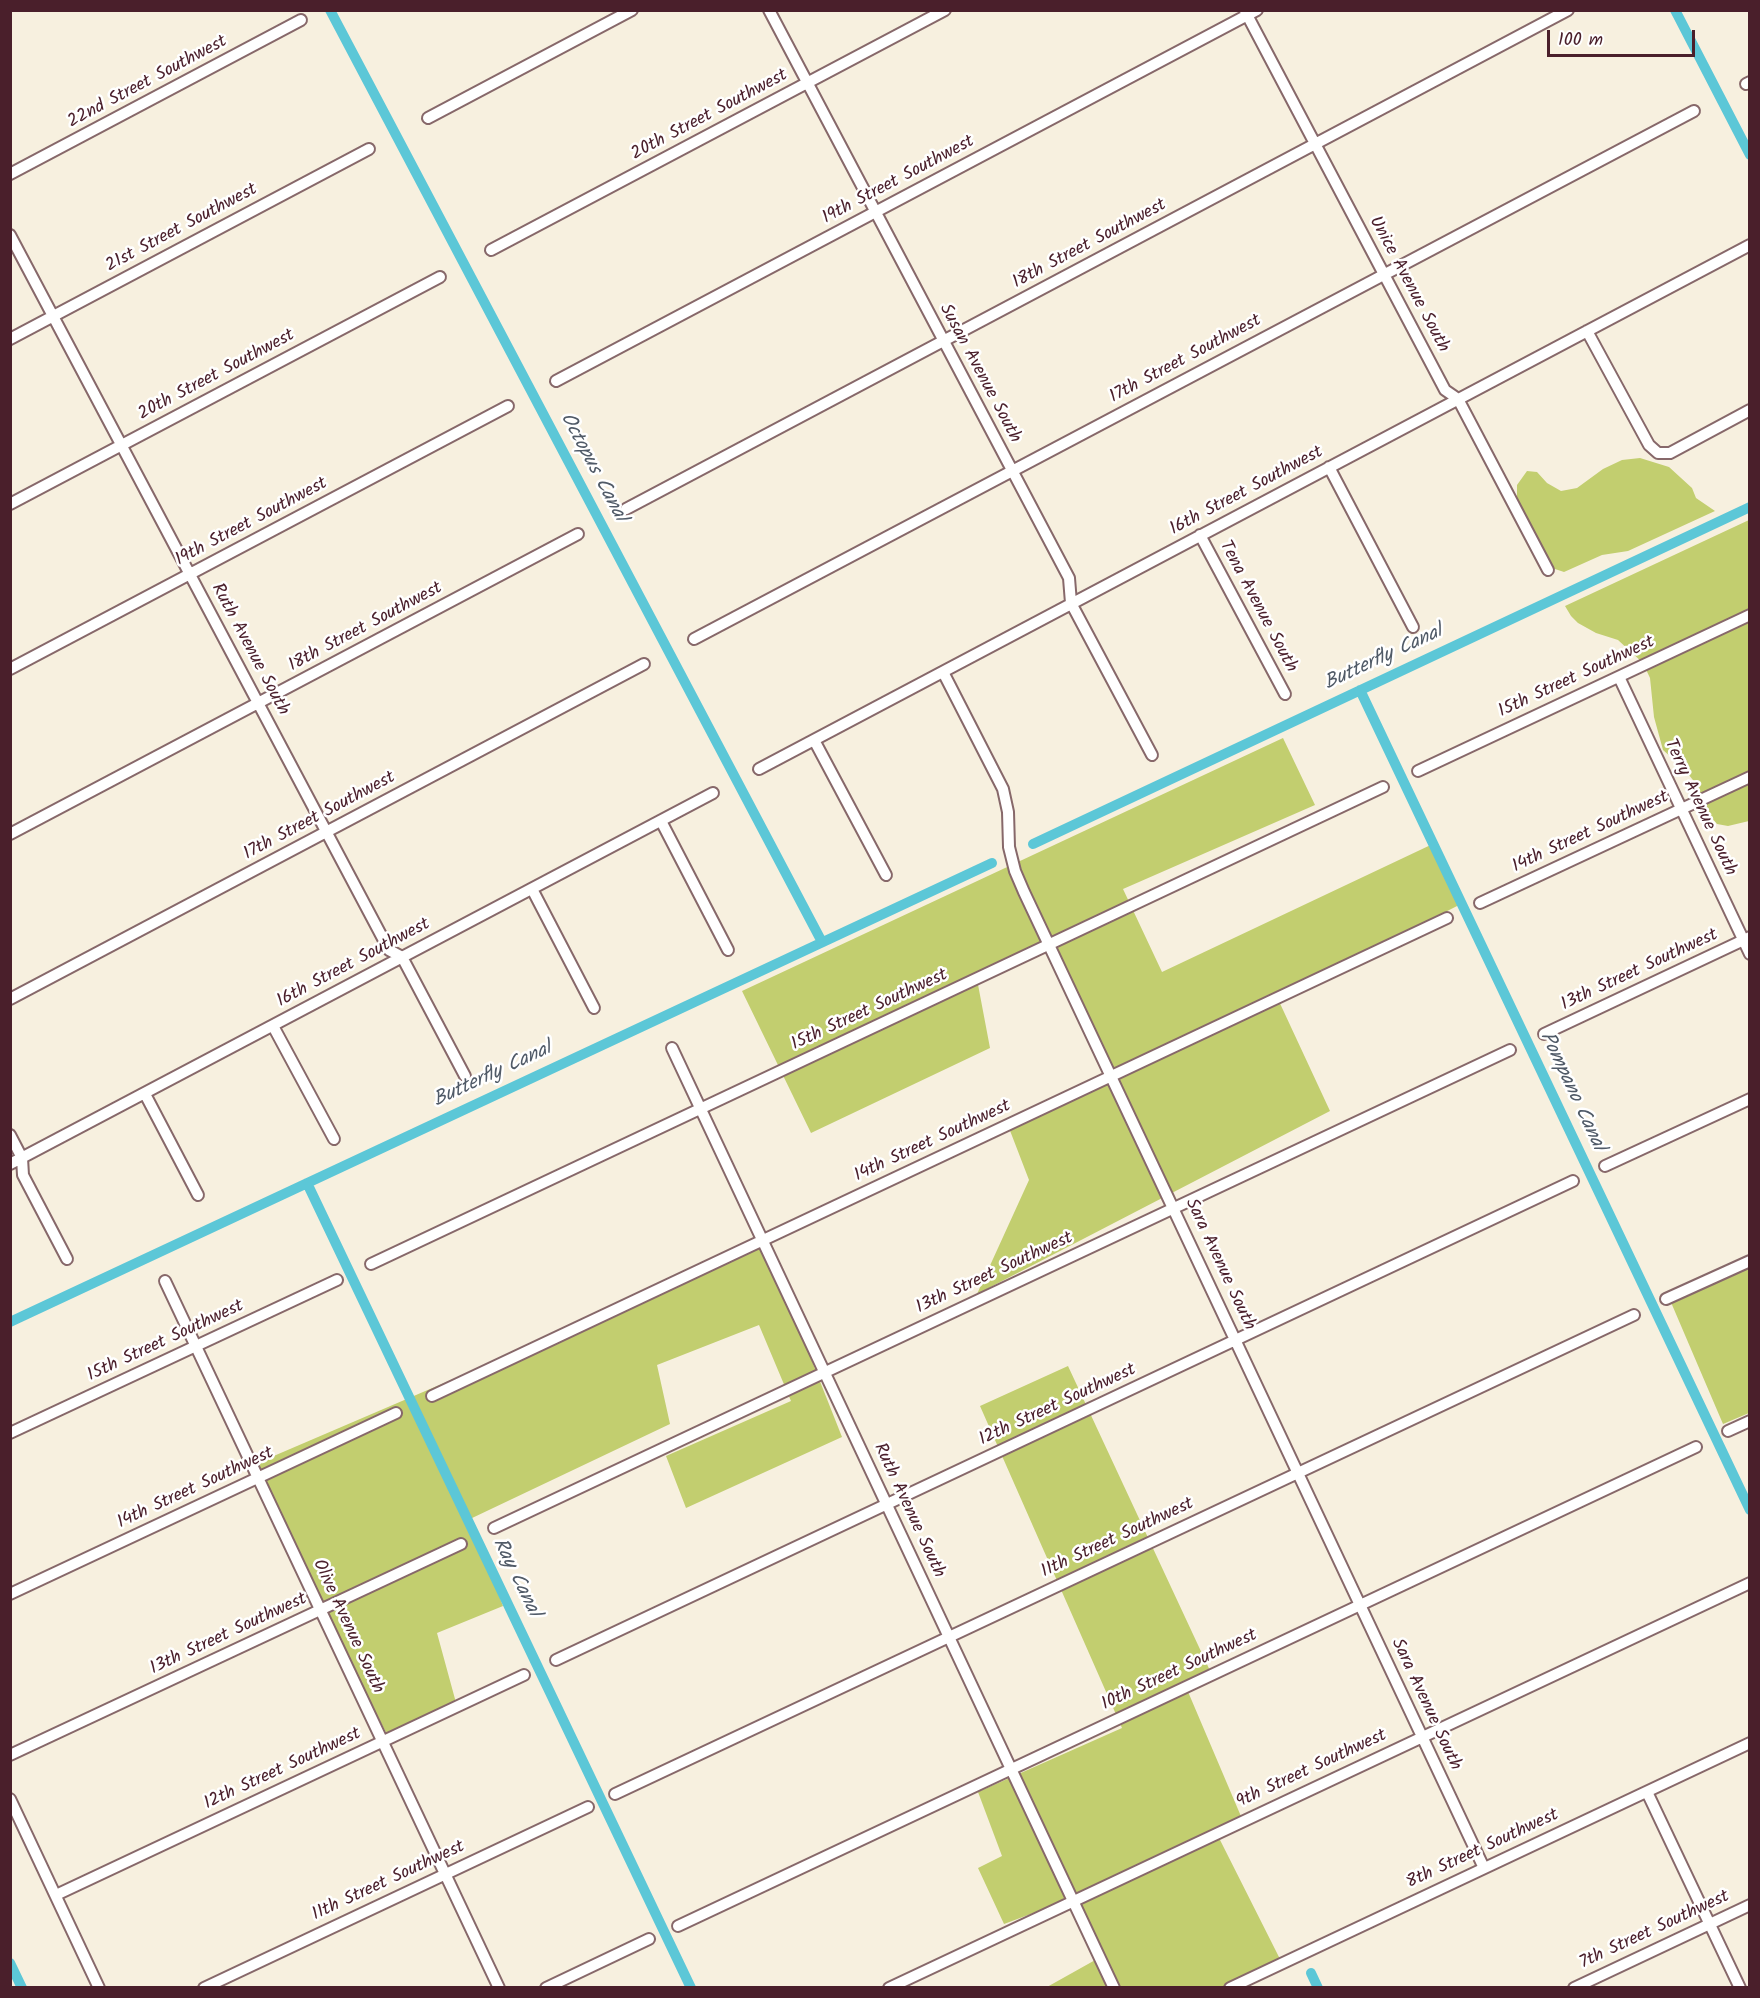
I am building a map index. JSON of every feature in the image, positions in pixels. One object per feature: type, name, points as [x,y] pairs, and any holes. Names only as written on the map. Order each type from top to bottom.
[{"type":"street","points":[[428,118],[632,10]]},
{"type":"street","name":"Susan Avenue South","points":[[769,10],[1069,578],[1071,603],[1152,754]]},
{"type":"street","name":"20th Street Southwest","points":[[491,250],[945,10]]},
{"type":"street","name":"18th Street Southwest","points":[[626,509],[1568,10]]},
{"type":"street","name":"Unice Avenue South","points":[[1249,12],[1315,145],[1445,390],[1458,399],[1548,570]]},
{"type":"street","name":"19th Street Southwest","points":[[556,381],[1249,12]]},
{"type":"street","name":"22nd Street Southwest","points":[[10,174],[301,20]]},
{"type":"street","name":"17th Street Southwest","points":[[694,639],[1694,111]]},
{"type":"street","name":"21st Street Southwest","points":[[10,339],[369,149]]},
{"type":"street","name":"Ruth Avenue South","points":[[10,235],[389,950],[402,957],[465,1076]]},
{"type":"street","name":"16th Street Southwest","points":[[759,769],[1749,245]]},
{"type":"street","name":"20th Street Southwest","points":[[10,504],[440,277]]},
{"type":"street","points":[[1587,332],[1649,446],[1658,453],[1670,453],[1749,410]]},
{"type":"street","name":"19th Street Southwest","points":[[10,669],[508,406]]},
{"type":"street","points":[[1329,468],[1413,627]]},
{"type":"street","name":"18th Street Southwest","points":[[10,834],[578,534]]},
{"type":"street","name":"Tena Avenue South","points":[[1200,535],[1285,694]]},
{"type":"street","name":"15th Street Southwest","points":[[1418,771],[1749,615]]},
{"type":"street","name":"17th Street Southwest","points":[[10,999],[644,664]]},
{"type":"street","name":"Sara Avenue South","points":[[943,672],[1003,789],[1011,859],[1024,892],[1484,1868]]},
{"type":"street","name":"Terry Avenue South","points":[[1619,677],[1746,939],[1749,954]]},
{"type":"street","points":[[814,740],[886,875]]},
{"type":"street","name":"14th Street Southwest","points":[[1480,903],[1749,777]]},
{"type":"street","name":"15th Street Southwest","points":[[371,1264],[1383,788]]},
{"type":"street","name":"16th Street Southwest","points":[[10,1164],[713,793]]},
{"type":"street","points":[[660,821],[728,950]]},
{"type":"street","points":[[532,889],[594,1008]]},
{"type":"street","name":"14th Street Southwest","points":[[432,1396],[1447,918]]},
{"type":"street","name":"13th Street Southwest","points":[[1544,1034],[1746,939]]},
{"type":"street","points":[[273,1026],[334,1139]]},
{"type":"street","name":"Ruth Avenue South","points":[[672,1048],[1114,1988]]},
{"type":"street","name":"13th Street Southwest","points":[[494,1528],[1510,1050]]},
{"type":"street","points":[[145,1094],[198,1195]]},
{"type":"street","points":[[1605,1166],[1749,1099]]},
{"type":"street","points":[[10,1136],[22,1158],[23,1175],[67,1259]]},
{"type":"street","name":"12th Street Southwest","points":[[556,1660],[1573,1181]]},
{"type":"street","points":[[1666,1299],[1749,1261]]},
{"type":"street","name":"15th Street Southwest","points":[[10,1433],[336,1280]]},
{"type":"street","name":"Olive Avenue South","points":[[165,1281],[499,1988]]},
{"type":"street","name":"11th Street Southwest","points":[[615,1794],[1634,1315]]},
{"type":"street","name":"14th Street Southwest","points":[[10,1594],[396,1413]]},
{"type":"street","points":[[1728,1431],[1749,1421]]},
{"type":"street","name":"10th Street Southwest","points":[[678,1926],[1696,1447]]},
{"type":"street","name":"13th Street Southwest","points":[[10,1755],[461,1544]]},
{"type":"street","name":"9th Street Southwest","points":[[889,1988],[1749,1583]]},
{"type":"street","name":"12th Street Southwest","points":[[56,1895],[524,1675]]},
{"type":"street","name":"8th Street Southwest","points":[[1230,1988],[1749,1743]]},
{"type":"street","points":[[1647,1792],[1740,1988]]},
{"type":"street","points":[[10,1799],[99,1988]]},
{"type":"street","name":"11th Street Southwest","points":[[204,1988],[588,1807]]},
{"type":"street","name":"7th Street Southwest","points":[[1574,1988],[1749,1905]]},
{"type":"street","points":[[546,1988],[649,1940]]},
{"type":"green space","points":[[1640,458],[1669,467],[1692,488],[1696,498],[1715,511],[1628,551],[1602,555],[1564,572],[1552,568],[1517,501],[1517,485],[1527,471],[1537,472],[1547,483],[1561,491],[1577,488],[1603,469],[1622,460]]},
{"type":"green space","points":[[1749,520],[1749,821],[1728,826],[1717,824],[1711,817],[1697,785],[1684,769],[1663,750],[1654,717],[1650,678],[1643,663],[1618,640],[1596,633],[1578,623],[1565,606]]},
{"type":"green space","points":[[1283,738],[1315,805],[1123,889],[1162,972],[1437,842],[1465,902],[1277,997],[1330,1111],[977,1294],[1029,1180],[1009,1128],[1108,1081],[1043,945],[976,974],[990,1048],[811,1133],[742,991]]},
{"type":"green space","points":[[766,1245],[842,1437],[686,1508],[666,1456],[791,1401],[759,1325],[657,1365],[670,1424],[470,1519],[503,1606],[437,1633],[458,1710],[391,1742],[248,1467]]},
{"type":"green space","points":[[1749,1257],[1749,1413],[1723,1424],[1667,1293]]},
{"type":"green space","points":[[1068,1366],[1212,1675],[1186,1687],[1243,1821],[1217,1834],[1283,1965],[1234,1987],[1047,1987],[1097,1959],[1071,1899],[1004,1924],[978,1868],[1002,1856],[978,1792],[1122,1728],[980,1406]]},
{"type":"waterway","name":"Octopus Canal","points":[[330,10],[822,942]]},
{"type":"waterway","points":[[1675,10],[1750,155]]},
{"type":"waterway","name":"Butterfly Canal","points":[[1033,844],[1750,507]]},
{"type":"waterway","name":"Pompano Canal","points":[[1360,690],[1750,1510]]},
{"type":"waterway","name":"Butterfly Canal","points":[[10,1322],[992,863]]},
{"type":"waterway","name":"Ray Canal","points":[[307,1183],[691,1988]]},
{"type":"waterway","points":[[10,1963],[22,1988]]},
{"type":"waterway","points":[[1311,1973],[1318,1988]]}]
